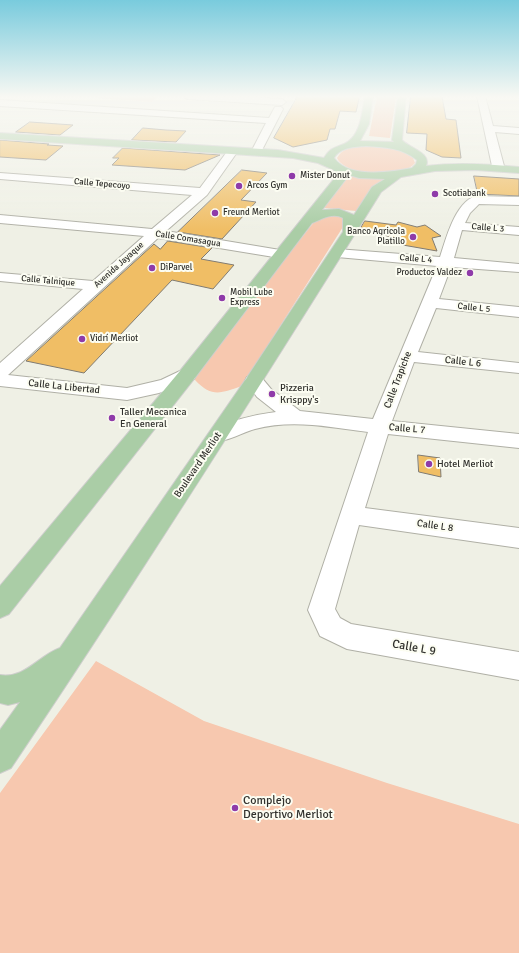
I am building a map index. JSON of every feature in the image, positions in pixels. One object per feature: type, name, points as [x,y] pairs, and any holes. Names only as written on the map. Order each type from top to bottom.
[{"type":"main road","points":[[69,140],[233,151],[310,153],[338,149],[350,145],[357,140]]},
{"type":"main road","points":[[397,140],[403,148]]},
{"type":"main road","points":[[350,145],[376,144],[403,148],[418,155],[446,161],[519,168]]},
{"type":"main road","points":[[0,606],[187,375],[340,179],[334,165],[331,162],[330,155],[338,149]]},
{"type":"main road","points":[[256,152],[334,165],[365,175],[405,173],[462,166],[519,168]]},
{"type":"main road","points":[[405,173],[422,163],[418,155]]},
{"type":"main road","name":"Boulevard Merliot","points":[[0,757],[76,649],[254,381],[376,190],[405,173]]},
{"type":"main road","points":[[308,220],[324,213],[342,213],[349,217],[349,231]]},
{"type":"main road","points":[[0,689],[18,689],[50,670],[76,649]]},
{"type":"street","points":[[256,152],[259,140]]},
{"type":"street","points":[[492,140],[498,166]]},
{"type":"street","name":"Avenida Jayaque","points":[[0,373],[155,233],[204,192],[233,151]]},
{"type":"street","name":"Calle Tepecoyo","points":[[0,176],[204,192]]},
{"type":"street","name":"Calle Trapiche","points":[[322,610],[380,426],[407,356],[447,262],[457,226],[471,202],[476,200],[519,201]]},
{"type":"street","name":"Calle Comasagua","points":[[0,220],[155,233],[280,254]]},
{"type":"street","name":"Calle L 3","points":[[457,226],[519,231]]},
{"type":"street","name":"Calle L 4","points":[[337,253],[519,268]]},
{"type":"street","name":"Calle Talnique","points":[[0,277],[96,286]]},
{"type":"street","name":"Calle L 5","points":[[430,304],[519,312]]},
{"type":"street","name":"Calle L 6","points":[[407,356],[519,368]]},
{"type":"street","name":"Calle La Libertad","points":[[127,394],[163,386],[187,375]]},
{"type":"street","name":"Calle La Libertad","points":[[0,380],[127,394],[140,400],[148,407],[153,416]]},
{"type":"street","points":[[254,381],[264,393],[294,417]]},
{"type":"street","name":"Calle L 7","points":[[218,435],[242,425],[262,420],[294,417],[519,440]]},
{"type":"street","name":"Calle L 8","points":[[351,515],[519,538]]},
{"type":"street","name":"Calle L 9","points":[[322,610],[330,627],[348,636],[519,666]]},
{"type":"shaded area","points":[[364,146],[400,150],[413,158],[415,163],[409,168],[399,172],[375,174],[351,169],[342,164],[337,158],[345,150]]},
{"type":"shaded area","points":[[345,173],[388,177],[374,187],[356,211],[325,208],[324,207]]},
{"type":"shaded area","points":[[338,213],[348,219],[242,386],[228,391],[212,392],[201,386],[195,380],[196,372],[318,217]]},
{"type":"shaded area","name":"Complejo Deportivo Merliot","points":[[96,661],[204,721],[387,783],[519,824],[519,953],[0,953],[0,793]]},
{"type":"building","points":[[0,140],[63,146],[46,160],[0,157]]},
{"type":"building","points":[[142,140],[177,140],[176,142]]},
{"type":"building","points":[[279,140],[325,140],[293,147]]},
{"type":"building","points":[[427,140],[459,140],[461,158],[442,157],[426,150]]},
{"type":"building","points":[[123,148],[220,155],[185,170],[112,165],[119,158],[113,158]]},
{"type":"building","name":"Freund Merliot","points":[[242,170],[267,173],[241,200],[256,202],[222,239],[178,232]]},
{"type":"building","points":[[474,176],[519,179],[519,196],[478,194]]},
{"type":"building","name":"Banco Agricola Platillo","points":[[365,221],[396,225],[398,222],[417,227],[425,225],[441,236],[432,238],[437,251],[397,244],[394,238],[361,228]]},
{"type":"building","name":"Vidrí Merliot","points":[[168,241],[212,248],[201,259],[234,265],[213,289],[172,280],[84,373],[26,361],[154,244],[160,249]]},
{"type":"building","name":"Hotel Merliot","points":[[418,455],[440,458],[441,477],[419,472]]},
{"type":"place","name":"Mister Donut","points":[[292,176]]},
{"type":"place","name":"Arcos Gym","points":[[239,186]]},
{"type":"place","name":"Scotiabank","points":[[435,194]]},
{"type":"place","name":"Freund Merliot","points":[[215,213]]},
{"type":"place","name":"Banco Agricola Platillo","points":[[413,237]]},
{"type":"place","name":"DiParvel","points":[[152,268]]},
{"type":"place","name":"Productos Valdez","points":[[470,273]]},
{"type":"place","name":"Mobil Lube Express","points":[[222,298]]},
{"type":"place","name":"Vidrí Merliot","points":[[82,339]]},
{"type":"place","name":"Pizzeria Krisppy's","points":[[272,394]]},
{"type":"place","name":"Taller Mecanica En General","points":[[112,418]]},
{"type":"place","name":"Hotel Merliot","points":[[429,464]]},
{"type":"place","name":"Complejo Deportivo Merliot","points":[[235,808]]}]
